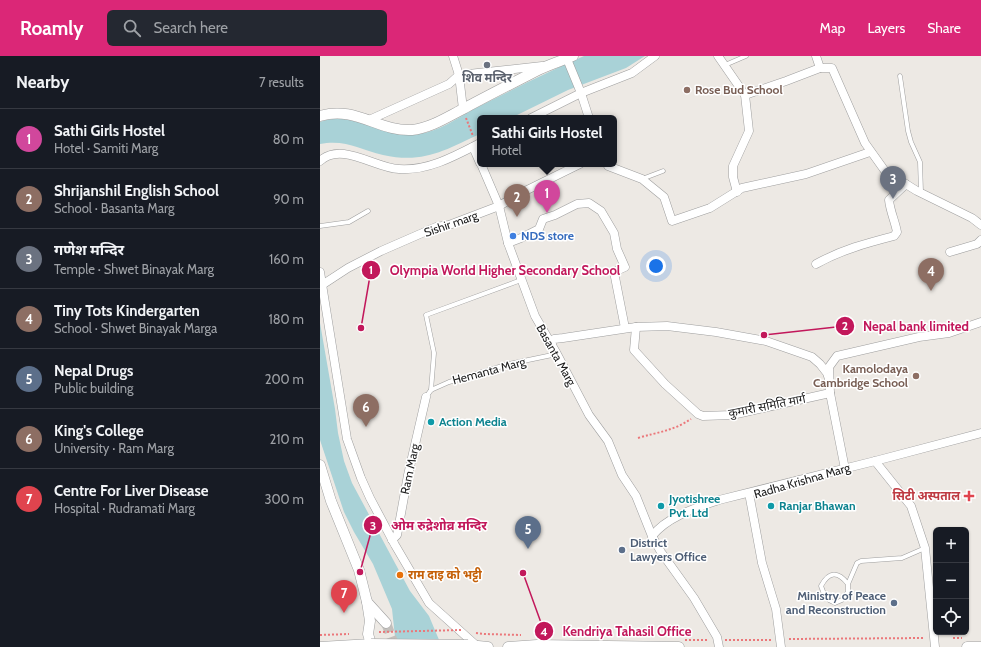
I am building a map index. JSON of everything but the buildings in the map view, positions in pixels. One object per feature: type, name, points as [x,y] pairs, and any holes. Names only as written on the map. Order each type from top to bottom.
[{"type":"street","points":[[453,56],[459,75],[464,111]]},
{"type":"street","points":[[536,115],[580,90],[632,73],[655,56]]},
{"type":"street","points":[[718,56],[745,95],[749,131],[733,166],[733,177],[737,192]]},
{"type":"street","points":[[816,56],[820,68]]},
{"type":"street","points":[[320,116],[338,113],[354,115],[385,127],[412,130],[421,128],[464,111],[549,66],[570,59],[588,115]]},
{"type":"street","points":[[369,120],[449,84],[459,75],[549,66]]},
{"type":"street","points":[[745,95],[820,68],[832,68],[861,135],[870,152],[885,171],[921,193],[972,218],[981,225]]},
{"type":"street","points":[[320,161],[331,155],[341,154],[356,156],[389,168],[411,169],[442,161],[476,144]]},
{"type":"street","points":[[611,167],[642,179],[664,197],[672,221],[710,208],[742,188],[806,174],[870,152]]},
{"type":"street","name":"Basanta Marg","points":[[482,167],[499,206],[508,243],[535,316],[589,415],[608,441],[622,475],[636,496],[652,536],[661,552],[694,598],[720,644]]},
{"type":"street","name":"Sishir marg","points":[[322,284],[348,268],[381,251],[436,227],[449,225],[499,206],[523,192],[574,167]]},
{"type":"street","points":[[816,264],[830,256],[858,245],[894,236],[897,232],[890,208],[890,200],[906,184]]},
{"type":"street","points":[[508,243],[539,228],[543,219],[555,216],[577,204],[589,203],[601,211],[614,234],[617,249],[625,267],[614,272],[625,328]]},
{"type":"street","points":[[950,252],[977,244],[981,240]]},
{"type":"street","points":[[320,272],[347,439],[354,461],[370,498],[392,540],[429,603],[473,646]]},
{"type":"street","points":[[831,389],[829,367],[837,356],[919,336],[949,333],[981,322]]},
{"type":"street","points":[[551,344],[554,338],[563,338],[625,328],[667,326],[716,332],[766,342],[812,357],[827,373],[845,469]]},
{"type":"street","points":[[636,327],[634,350],[665,384],[698,414]]},
{"type":"street","name":"कुमारी समिति मार्ग","points":[[698,414],[703,416],[732,415],[831,389]]},
{"type":"street","name":"Ram Marg","points":[[392,540],[397,535],[408,475],[428,394]]},
{"type":"street","name":"Radha Krishna Marg","points":[[782,643],[776,609],[762,564],[749,493],[981,433]]},
{"type":"street","points":[[875,461],[911,506],[925,548],[935,647]]},
{"type":"street","points":[[320,465],[331,501],[359,570],[367,602],[370,622],[368,634],[372,644]]},
{"type":"street","points":[[652,536],[658,528],[670,520],[698,507],[749,493]]},
{"type":"street","points":[[367,602],[386,623]]},
{"type":"street","points":[[320,647],[372,644],[488,647]]},
{"type":"street","points":[[508,647],[537,645],[679,647]]},
{"type":"street","points":[[967,647],[981,647]]},
{"type":"lane","points":[[725,65],[746,56]]},
{"type":"lane","points":[[900,76],[908,131],[920,162],[921,193]]},
{"type":"lane","points":[[642,179],[663,171]]},
{"type":"lane","points":[[320,226],[349,222],[368,211]]},
{"type":"lane","points":[[428,394],[434,352],[426,315],[521,280]]},
{"type":"lane","name":"Hemanta Marg","points":[[428,394],[449,382],[481,372],[509,364],[557,354]]},
{"type":"lane","points":[[848,584],[838,574],[830,575],[825,579],[821,586],[824,594],[829,600],[835,603],[842,600],[848,592],[848,584],[857,563],[861,561],[902,558],[925,548]]},
{"type":"path","points":[[464,111],[476,144]]},
{"type":"path","points":[[638,438],[680,427],[698,414]]},
{"type":"path","points":[[320,635],[461,630]]},
{"type":"path","points":[[782,643],[934,637]]},
{"type":"path","points":[[720,644],[775,640]]},
{"type":"water","points":[[584,56],[645,56],[626,68],[568,90],[517,115],[477,115],[477,135],[434,154],[411,158],[398,157],[383,155],[345,144],[320,144],[320,122],[332,119],[345,119],[406,135],[419,134],[434,130],[556,68]]},
{"type":"water","points":[[320,323],[338,433],[344,461],[352,483],[410,591],[429,616],[442,647],[398,647],[395,637],[392,609],[373,564],[344,512],[320,440]]},
{"type":"tunnel","points":[[386,623],[395,647]]},
{"type":"place","name":"शिव मन्दिर","points":[[487,65]]},
{"type":"place","name":"Rose Bud School","points":[[687,90]]},
{"type":"place","name":"गणेश मन्दिर","points":[[893,199]]},
{"type":"place","name":"Sathi Girls Hostel","points":[[547,213]]},
{"type":"place","name":"Shrijanshil English School","points":[[517,217]]},
{"type":"place","name":"NDS store","points":[[513,236]]},
{"type":"place","name":"Tiny Tots Kindergarten","points":[[931,291]]},
{"type":"place","name":"Olympia World Higher Secondary School","points":[[361,328]]},
{"type":"place","name":"Nepal bank limited","points":[[764,335]]},
{"type":"place","name":"Kamolodaya Cambridge School","points":[[916,376]]},
{"type":"place","name":"Action Media","points":[[431,422]]},
{"type":"place","name":"King's College","points":[[366,427]]},
{"type":"place","name":"सिटी अस्पताल","points":[[969,496]]},
{"type":"place","name":"Jyotishree Pvt. Ltd","points":[[661,506]]},
{"type":"place","name":"Ranjar Bhawan","points":[[771,506]]},
{"type":"place","name":"Nepal Drugs","points":[[528,549]]},
{"type":"place","name":"District Lawyers Office","points":[[622,550]]},
{"type":"place","name":"ओम रुद्रेशोव्र मन्दिर","points":[[360,572]]},
{"type":"place","name":"Kendriya Tahasil Office","points":[[523,573]]},
{"type":"place","name":"राम दाइ को भट्टी","points":[[400,575]]},
{"type":"place","name":"Ministry of Peace and Reconstruction","points":[[894,603]]},
{"type":"place","name":"Centre For Liver Disease","points":[[344,613]]}]
